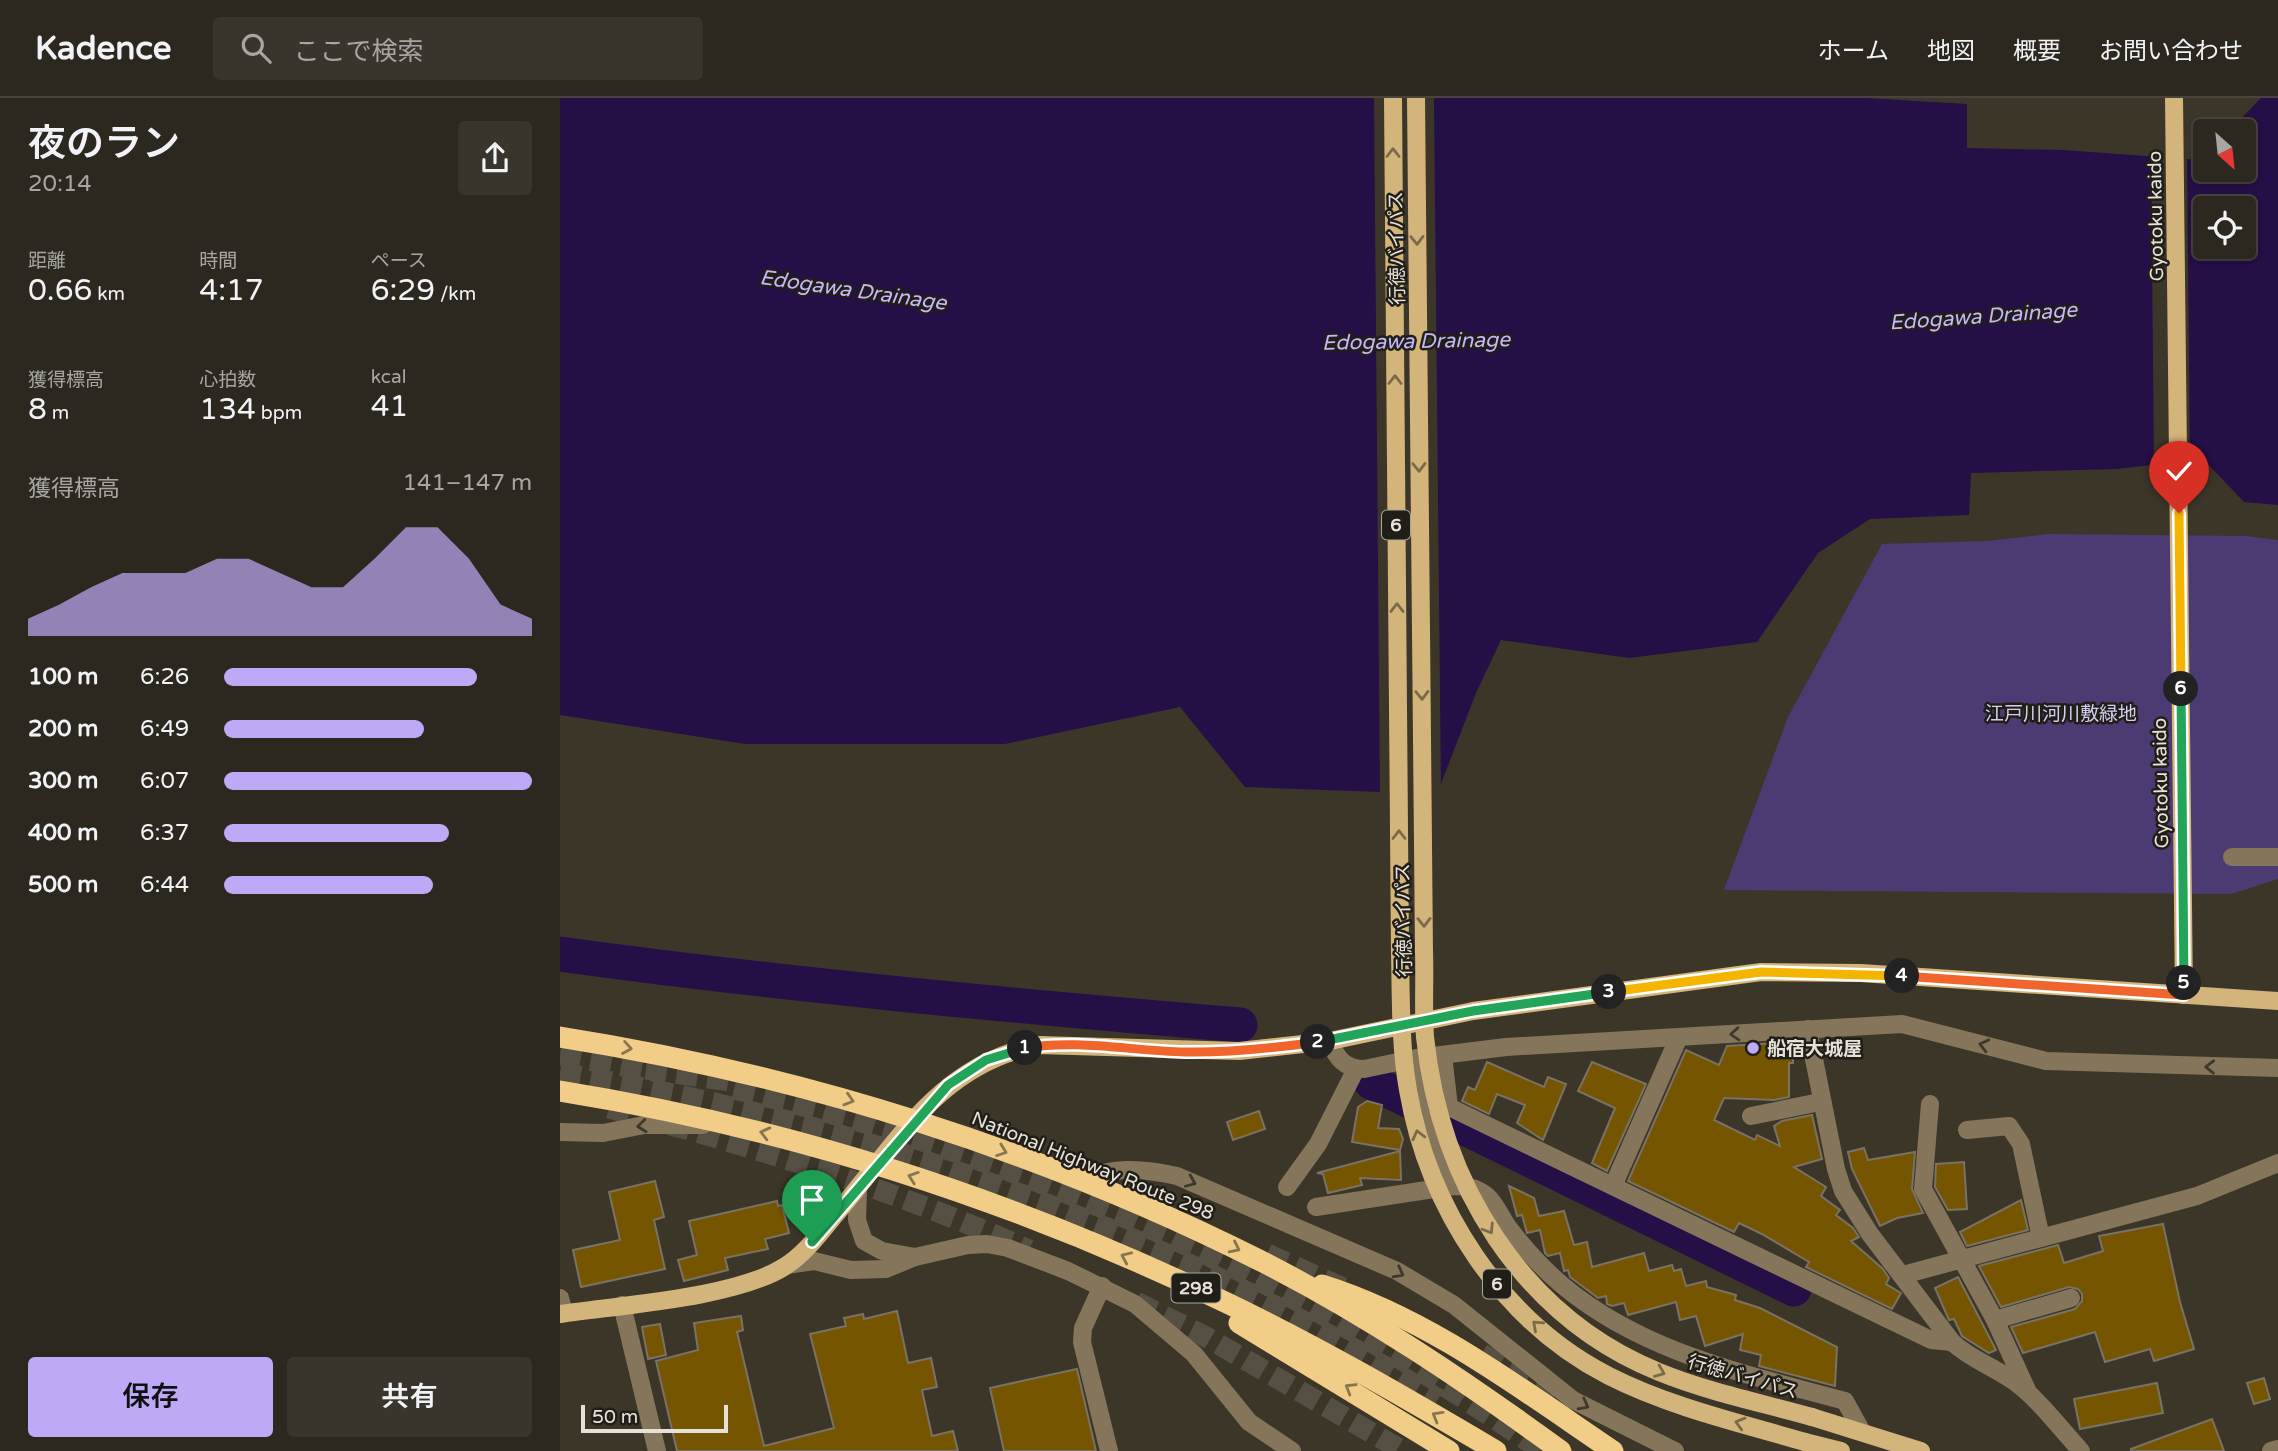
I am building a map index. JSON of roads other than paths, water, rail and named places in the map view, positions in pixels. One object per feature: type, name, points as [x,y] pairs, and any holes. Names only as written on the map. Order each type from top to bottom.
[{"type":"highway","name":"National Highway Route 298","points":[[560,1037],[759,1076],[915,1120],[1077,1179],[1261,1261],[1368,1322],[1456,1377],[1561,1451]]},
{"type":"highway","name":"298","points":[[560,1091],[735,1125],[878,1165],[1013,1210],[1158,1271],[1329,1355],[1496,1451]]},
{"type":"highway","name":"298","points":[[1261,1261],[1357,1296],[1443,1340],[1613,1451]]},
{"type":"highway","name":"298","points":[[1158,1271],[1449,1451]]},
{"type":"main road","name":"行徳バイパス","points":[[1393,98],[1402,1029],[1408,1091],[1423,1154],[1439,1192],[1475,1256],[1509,1298],[1556,1341],[1608,1376],[1651,1395],[1841,1451]]},
{"type":"main road","name":"行徳バイパス","points":[[1416,98],[1425,1035],[1445,1139],[1470,1196],[1508,1258],[1534,1287],[1584,1330],[1624,1355],[1659,1372],[1861,1430],[1921,1451]]},
{"type":"main road","name":"Gyotoku kaido","points":[[2174,98],[2184,995]]},
{"type":"main road","points":[[561,1308],[622,1305],[740,1286],[787,1265],[812,1242],[915,1120],[956,1078],[986,1060],[1040,1045],[1239,1051],[1330,1041],[1473,1011],[1761,972],[1861,973],[2278,1001]]},
{"type":"street","points":[[2232,857],[2278,857]]},
{"type":"street","points":[[1330,1041],[1336,1058],[1356,1069],[1506,1047],[1902,1024],[2046,1061],[2278,1068]]},
{"type":"street","points":[[1808,1029],[1820,1102],[1843,1191],[1870,1234],[1952,1342],[1966,1355],[2011,1380],[2028,1393],[2081,1451]]},
{"type":"street","points":[[1613,1186],[1678,1039]]},
{"type":"street","points":[[1443,1055],[1449,1107],[1931,1340],[1952,1342]]},
{"type":"street","points":[[1417,1058],[1435,1142],[1453,1186]]},
{"type":"street","points":[[1287,1187],[1318,1143],[1356,1069]]},
{"type":"street","points":[[1751,1116],[1820,1102]]},
{"type":"street","points":[[1930,1104],[1923,1189],[1995,1321],[2028,1393]]},
{"type":"street","points":[[560,1132],[603,1133],[644,1125],[735,1125]]},
{"type":"street","points":[[1967,1130],[2009,1126],[2021,1144],[2041,1238]]},
{"type":"street","points":[[1903,1275],[2197,1196],[2278,1163]]},
{"type":"street","points":[[1077,1179],[1113,1169],[1146,1169],[1177,1176],[1397,1271],[1454,1305],[1573,1400],[1675,1451]]},
{"type":"street","points":[[1316,1207],[1453,1186],[1471,1186],[1489,1198],[1529,1254],[1563,1286],[1645,1340],[1706,1363],[1845,1401],[1861,1430]]},
{"type":"street","points":[[858,1188],[857,1220],[864,1241],[882,1251],[915,1257]]},
{"type":"street","points":[[787,1265],[814,1261],[851,1270],[886,1269],[915,1257],[968,1245],[987,1244],[1008,1248],[1102,1286],[1135,1304],[1173,1334],[1209,1370],[1249,1422],[1292,1451]]},
{"type":"street","points":[[1102,1286],[1083,1328],[1082,1342],[1109,1451]]},
{"type":"street","points":[[1995,1321],[2071,1298]]},
{"type":"street","points":[[622,1305],[657,1451]]},
{"type":"street","points":[[2271,1451],[2278,1449]]},
{"type":"water","name":"Edogawa Drainage","points":[[560,98],[1866,98],[1967,104],[1967,148],[2063,150],[2193,159],[2193,182],[2256,182],[2256,119],[2241,119],[2261,98],[2278,98],[2278,505],[2244,502],[2203,459],[2117,469],[1971,473],[1969,515],[1870,519],[1818,553],[1757,642],[1629,658],[1501,640],[1476,693],[1437,794],[1245,787],[1180,707],[1005,744],[745,744],[560,715]]},
{"type":"waterway","points":[[560,954],[900,994],[1240,1025]]},
{"type":"waterway","points":[[1371,1082],[1794,1289]]},
{"type":"tunnel","points":[[560,1055],[658,1072]]},
{"type":"tunnel","points":[[646,1069],[751,1084]]},
{"type":"tunnel","points":[[560,1073],[676,1095],[790,1122],[904,1154],[1016,1192],[1125,1236],[1232,1285],[1337,1339],[1438,1399]]},
{"type":"tunnel","points":[[734,1089],[842,1117],[948,1150],[1053,1188],[1155,1231],[1256,1279],[1354,1332],[1449,1389],[1542,1451]]},
{"type":"tunnel","points":[[609,1108],[822,1170],[926,1207],[1029,1250]]},
{"type":"tunnel","points":[[1267,1254],[1343,1288]]},
{"type":"tunnel","points":[[1136,1302],[1208,1338],[1403,1451]]},
{"type":"tunnel","points":[[1482,1354],[1559,1394]]},
{"type":"place","name":"船宿大城屋","points":[[1753,1048]]},
{"type":"park label","name":"江戸川河川敷緑地","points":[[2061,713]]}]
